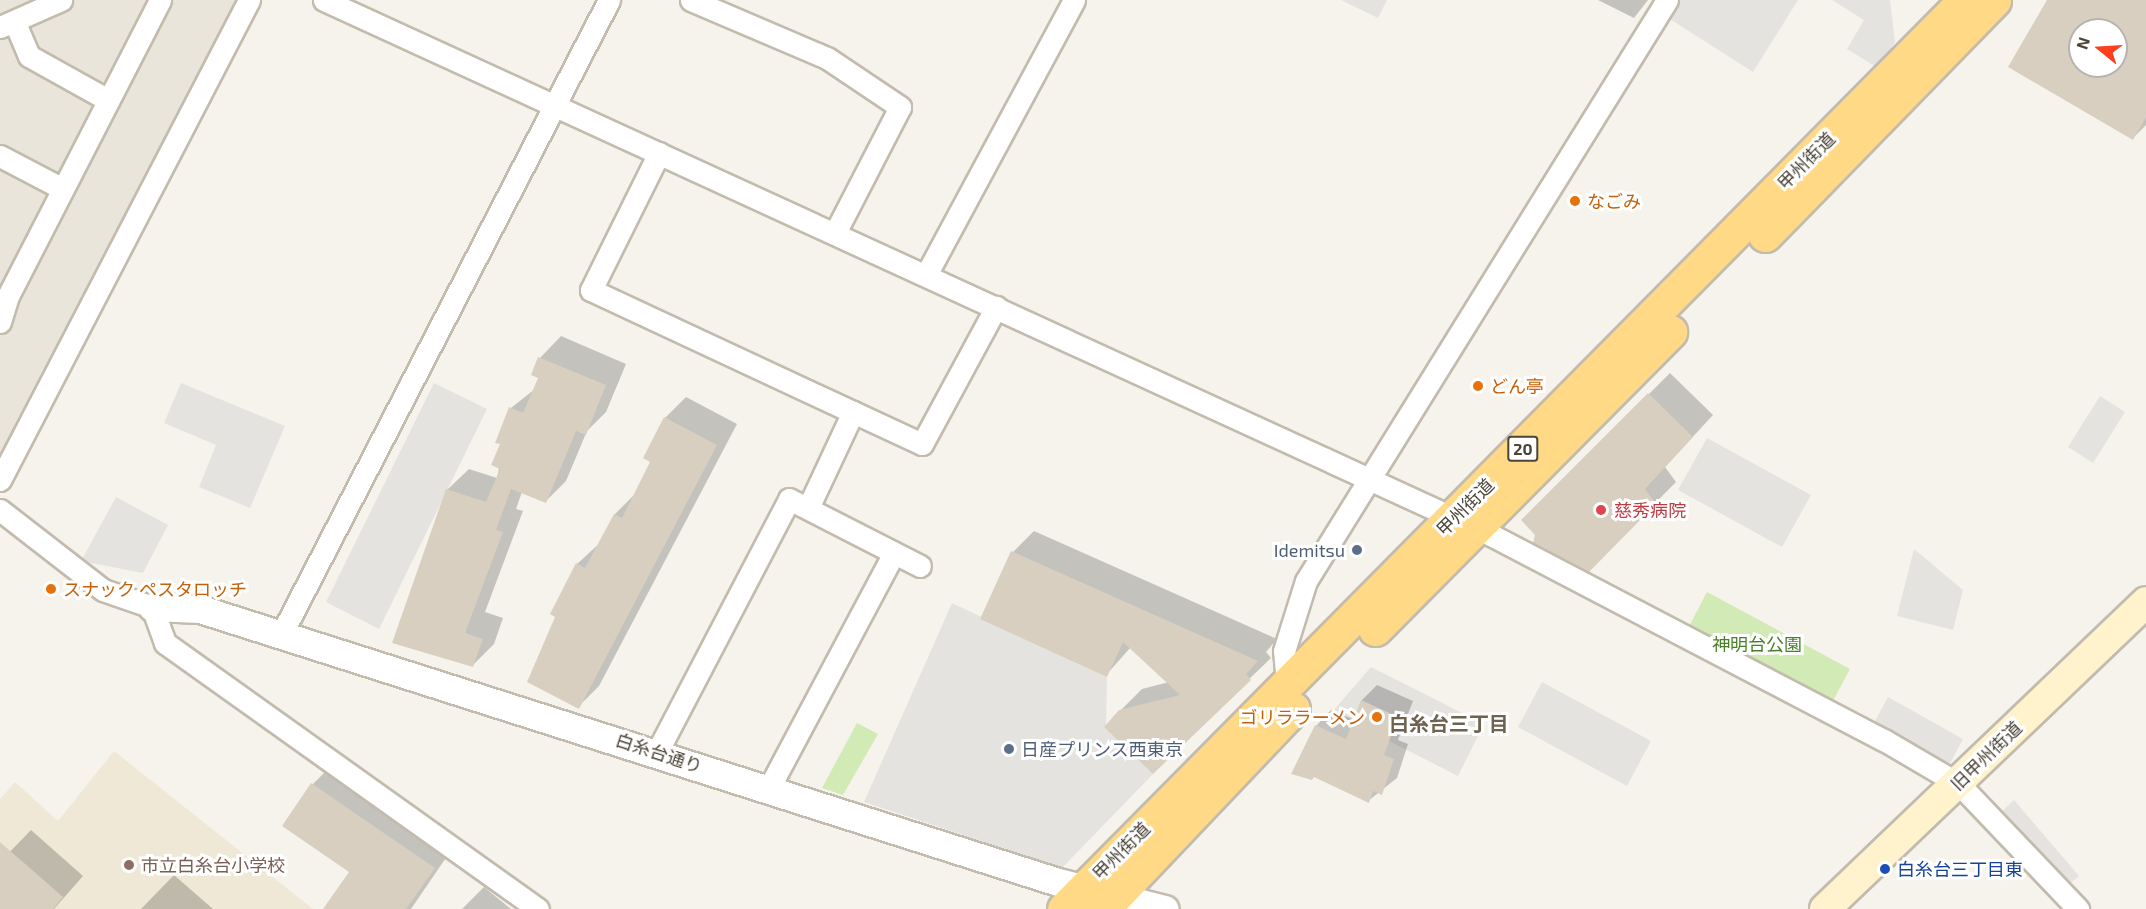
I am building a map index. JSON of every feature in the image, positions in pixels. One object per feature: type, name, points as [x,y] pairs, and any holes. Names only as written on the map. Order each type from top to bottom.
[{"type":"highway","name":"甲州街道","points":[[1116,903],[1466,523],[1969,5]]},
{"type":"highway","name":"甲州街道","points":[[1116,903],[1287,684],[1466,523]]},
{"type":"main road","name":"旧甲州街道","points":[[1825,909],[1959,784],[2146,602]]},
{"type":"street","points":[[61,0],[7,25],[29,56],[108,100]]},
{"type":"street","points":[[0,322],[4,293],[160,0]]},
{"type":"street","points":[[0,480],[249,0]]},
{"type":"street","points":[[324,0],[1466,523],[1884,740],[1959,784],[2078,909]]},
{"type":"street","points":[[281,634],[557,106],[609,0]]},
{"type":"street","points":[[691,0],[827,58],[900,107],[835,233]]},
{"type":"street","points":[[926,275],[1074,0]]},
{"type":"street","points":[[1287,684],[1284,651],[1306,581],[1667,0]]},
{"type":"street","points":[[659,153],[591,290],[922,444],[996,307]]},
{"type":"street","points":[[0,156],[61,188]]},
{"type":"street","points":[[807,508],[853,412]]},
{"type":"street","points":[[657,752],[789,499],[920,566]]},
{"type":"street","points":[[0,510],[103,590],[152,607],[165,643],[538,909]]},
{"type":"street","points":[[769,788],[894,553]]},
{"type":"street","name":"白糸台通り","points":[[152,607],[200,609],[657,752],[1116,903]]},
{"type":"shaded area","points":[[0,0],[241,0],[0,458]]},
{"type":"shaded area","points":[[1341,0],[1387,0],[1378,18]]},
{"type":"shaded area","points":[[1671,0],[1798,0],[1753,72],[1662,14]]},
{"type":"shaded area","points":[[1832,0],[1890,0],[1895,42],[1878,68],[1847,49],[1864,20]]},
{"type":"shaded area","points":[[181,383],[285,426],[250,508],[199,487],[216,445],[164,423]]},
{"type":"shaded area","points":[[434,383],[487,409],[379,629],[326,602]]},
{"type":"shaded area","points":[[2100,396],[2125,412],[2093,463],[2068,447]]},
{"type":"shaded area","points":[[1707,438],[1811,495],[1782,547],[1678,490]]},
{"type":"shaded area","points":[[116,497],[168,525],[143,573],[81,561]]},
{"type":"shaded area","points":[[1914,549],[1963,590],[1953,630],[1897,616]]},
{"type":"shaded area","name":"日産プリンス西東京","points":[[952,603],[1107,677],[1106,724],[1153,774],[1062,868],[864,802]]},
{"type":"shaded area","points":[[1371,667],[1484,724],[1458,776],[1332,712]]},
{"type":"shaded area","points":[[1542,682],[1651,741],[1627,786],[1518,727]]},
{"type":"shaded area","points":[[1888,697],[1963,739],[1946,771],[1870,730]]},
{"type":"shaded area","name":"市立白糸台小学校","points":[[114,751],[313,909],[0,909],[0,799],[15,782],[58,821]]},
{"type":"shaded area","points":[[2014,800],[2079,876],[2065,887],[2001,812]]},
{"type":"green space","name":"神明台公園","points":[[1707,592],[1850,669],[1829,708],[1686,632]]},
{"type":"green space","points":[[857,723],[878,734],[843,795],[822,788]]},
{"type":"building","points":[[2047,0],[2146,0],[2146,117],[2133,140],[2008,67]]},
{"type":"building","points":[[538,357],[606,385],[586,435],[576,431],[546,503],[511,489],[496,530],[503,532],[465,633],[483,639],[473,667],[392,643],[446,489],[486,502],[500,469],[491,465],[500,444],[495,443],[509,407],[523,413],[538,378],[531,375]]},
{"type":"building","points":[[1648,393],[1693,437],[1645,489],[1656,504],[1589,572],[1533,543],[1535,535],[1521,520]]},
{"type":"building","points":[[664,417],[717,445],[579,709],[527,682],[555,617],[550,614],[576,563],[585,568],[614,514],[622,518],[650,462],[643,458]]},
{"type":"building","points":[[1011,551],[1258,661],[1246,674],[1251,680],[1153,774],[1104,727],[1119,710],[1180,695],[1123,642],[1107,677],[980,619]]},
{"type":"building","points":[[1361,700],[1398,717],[1384,755],[1394,759],[1382,795],[1373,791],[1369,803],[1314,777],[1312,780],[1291,774],[1315,725],[1346,739]]},
{"type":"building","points":[[311,783],[435,868],[406,909],[323,909],[349,872],[282,826]]},
{"type":"building","points":[[0,842],[63,897],[53,909],[0,909]]},
{"type":"place","name":"なごみ","points":[[1575,201]]},
{"type":"place","name":"どん亭","points":[[1478,386]]},
{"type":"place","name":"慈秀病院","points":[[1601,510]]},
{"type":"place","name":"Idemitsu","points":[[1357,550]]},
{"type":"place","name":"スナック ペスタロッチ","points":[[51,589]]},
{"type":"place","name":"ゴリララーメン","points":[[1377,717]]},
{"type":"place","name":"日産プリンス西東京","points":[[1009,749]]},
{"type":"place","name":"市立白糸台小学校","points":[[129,865]]},
{"type":"place","name":"白糸台三丁目東","points":[[1885,869]]},
{"type":"district","name":"白糸台三丁目","points":[[1449,723]]}]
